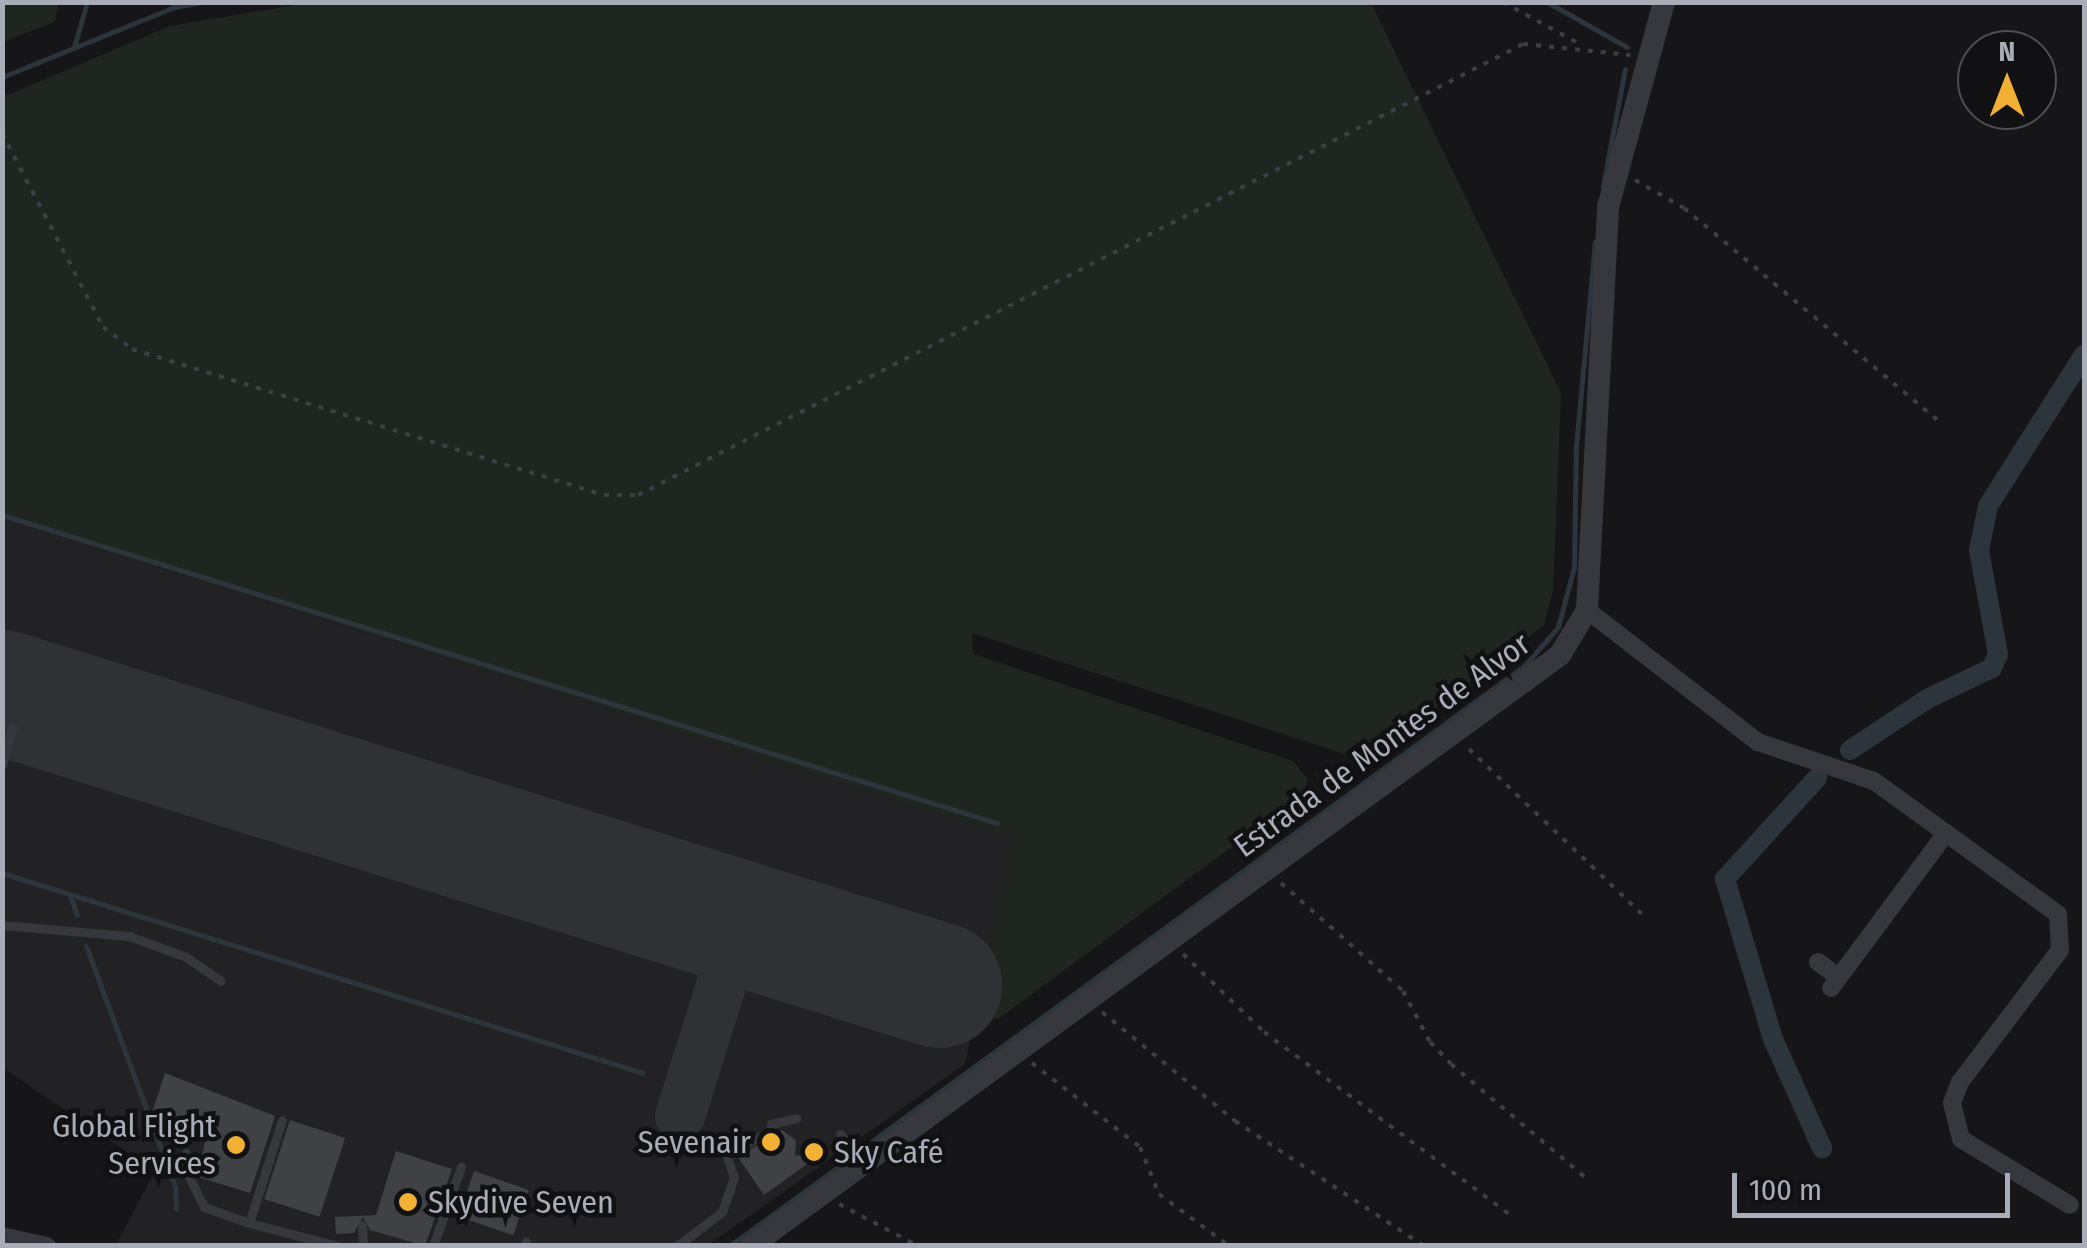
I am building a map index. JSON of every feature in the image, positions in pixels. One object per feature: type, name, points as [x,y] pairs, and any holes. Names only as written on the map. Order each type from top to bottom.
[{"type":"street","name":"Estrada de Montes de Alvor","points":[[751,1246],[1016,1050],[1454,736],[1560,654],[1587,610],[1608,208],[1664,2]]},
{"type":"street","points":[[1587,610],[1758,742],[1874,781],[2058,914],[2064,932],[2048,972],[1960,1082],[1952,1102],[1954,1125],[1961,1139],[2070,1204]]},
{"type":"street","points":[[1818,962],[1834,983],[1946,833]]},
{"type":"street","points":[[2,1236],[47,1246]]},
{"type":"lane","points":[[2,765],[12,727]]},
{"type":"lane","points":[[2,924],[129,936],[186,957],[221,980]]},
{"type":"lane","points":[[677,1246],[722,1212],[734,1178],[726,1154],[772,1131],[771,1124],[796,1118]]},
{"type":"lane","points":[[249,1223],[282,1120]]},
{"type":"lane","points":[[840,1134],[866,1162]]},
{"type":"lane","points":[[186,1153],[186,1171],[204,1207],[338,1246]]},
{"type":"lane","points":[[433,1246],[461,1167]]},
{"type":"lane","points":[[362,1224],[363,1246]]},
{"type":"path","points":[[1504,2],[1587,48]]},
{"type":"path","points":[[2,132],[102,327],[132,349],[586,490],[638,495],[1464,70],[1522,44],[1587,48],[1648,58]]},
{"type":"path","points":[[1616,176],[1650,184],[1684,208],[1940,422]]},
{"type":"path","points":[[1454,736],[1643,915]]},
{"type":"path","points":[[1266,871],[1403,991],[1430,1042],[1452,1064],[1586,1178]]},
{"type":"path","points":[[1169,940],[1264,1032],[1512,1216]]},
{"type":"path","points":[[1087,1000],[1235,1121],[1424,1246]]},
{"type":"path","points":[[1016,1050],[1140,1148],[1159,1194],[1229,1246]]},
{"type":"path","points":[[822,1194],[918,1246]]},
{"type":"shaded area","points":[[3,2],[59,3],[54,22],[3,42]]},
{"type":"shaded area","points":[[313,2],[1371,3],[1561,393],[1553,591],[1544,625],[1366,761],[972,633],[973,654],[1293,761],[1308,780],[1301,796],[998,1019],[975,1019],[1013,837],[3,518],[3,97],[170,26]]},
{"type":"shaded area","points":[[2,518],[1014,837],[965,1064],[708,1245],[117,1243],[155,1171],[3,1068]]},
{"type":"building","points":[[165,1073],[275,1116],[250,1193],[198,1177],[207,1131],[152,1113]]},
{"type":"building","points":[[290,1120],[345,1138],[320,1217],[264,1199]]},
{"type":"building","points":[[782,1130],[796,1140],[795,1156],[828,1149],[764,1195],[738,1157]]},
{"type":"building","points":[[396,1151],[452,1169],[425,1246],[370,1230],[363,1217],[354,1233],[336,1234],[335,1217],[376,1215]]},
{"type":"building","points":[[474,1171],[529,1190],[513,1235],[458,1216]]},
{"type":"waterway","points":[[74,47],[87,2]]},
{"type":"waterway","points":[[2,77],[174,7],[201,2]]},
{"type":"waterway","points":[[1547,2],[1627,47]]},
{"type":"waterway","points":[[1603,186],[1625,69]]},
{"type":"waterway","points":[[872,1141],[1524,666],[1558,627],[1574,567],[1576,446],[1595,242]]},
{"type":"waterway","points":[[1850,750],[1927,699],[1992,668],[1998,654],[1979,550],[1988,506],[2084,355]]},
{"type":"waterway","points":[[2,515],[997,823]]},
{"type":"waterway","points":[[1817,778],[1725,879],[1773,1039],[1822,1148]]},
{"type":"waterway","points":[[2,873],[643,1073]]},
{"type":"waterway","points":[[70,895],[77,915]]},
{"type":"waterway","points":[[86,946],[175,1187],[176,1209]]},
{"type":"waterway","points":[[729,1246],[841,1165]]},
{"type":"taxiway","points":[[680,1116],[734,945],[732,929],[719,916]]},
{"type":"runway","points":[[2,692],[939,985]]},
{"type":"place","name":"Sevenair","points":[[771,1142]]},
{"type":"place","name":"Global Flight Services","points":[[236,1145]]},
{"type":"place","name":"Sky Café","points":[[814,1152]]},
{"type":"place","name":"Skydive Seven","points":[[408,1202]]}]
